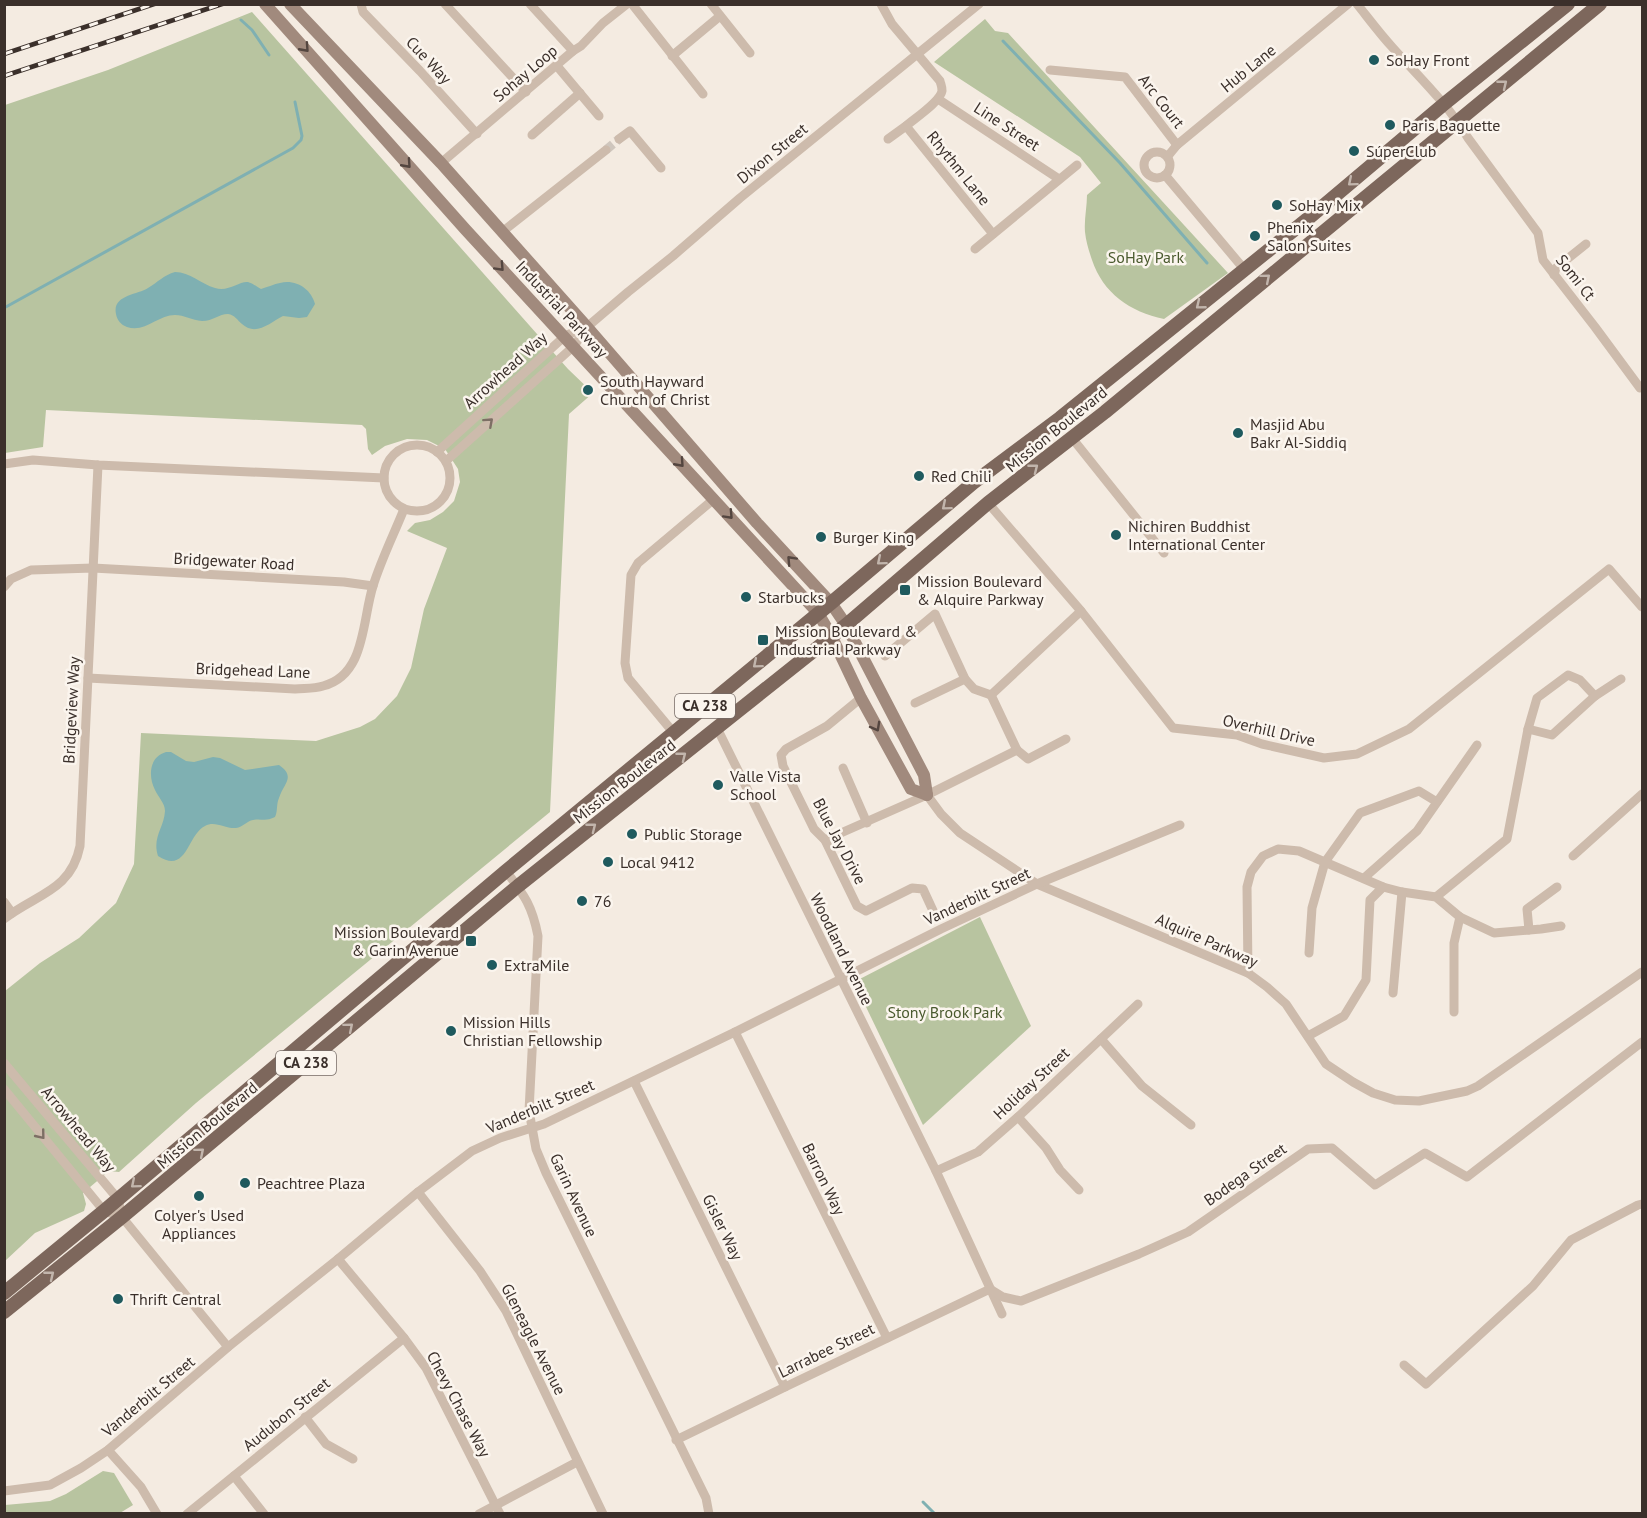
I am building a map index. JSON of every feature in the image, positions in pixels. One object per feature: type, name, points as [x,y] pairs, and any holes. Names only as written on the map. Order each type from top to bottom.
[{"type":"main road","name":"Industrial Parkway","points":[[265,4],[467,231],[818,613],[832,637]]},
{"type":"main road","name":"Industrial Parkway","points":[[290,4],[441,163],[757,523],[831,603],[846,625]]},
{"type":"main road","name":"Mission Boulevard","points":[[4,1293],[506,871],[973,483],[1060,418],[1310,218],[1444,104],[1568,4]]},
{"type":"main road","name":"Mission Boulevard","points":[[4,1312],[122,1217],[518,886],[832,637],[988,503],[1072,438],[1600,4]]},
{"type":"main road","name":"Alquire Parkway","points":[[832,637],[861,698],[911,789],[927,795],[924,775],[846,625]]},
{"type":"street","points":[[445,4],[526,92]]},
{"type":"street","points":[[530,4],[573,51]]},
{"type":"street","name":"Sohay Loop","points":[[441,163],[581,46],[613,8],[627,4]]},
{"type":"street","points":[[632,4],[703,94]]},
{"type":"street","points":[[711,4],[750,53]]},
{"type":"street","points":[[881,4],[892,24],[940,81],[942,93],[938,99]]},
{"type":"street","name":"Dixon Street","points":[[587,327],[746,193],[979,4]]},
{"type":"street","name":"Hub Lane","points":[[1168,156],[1177,145],[1348,4]]},
{"type":"street","name":"Somi Ct","points":[[1358,4],[1393,48],[1458,121],[1538,233],[1543,260],[1640,388]]},
{"type":"street","name":"Cue Way","points":[[361,5],[363,12],[477,134]]},
{"type":"street","points":[[672,56],[720,16]]},
{"type":"street","points":[[557,66],[598,116]]},
{"type":"street","name":"Arc Court","points":[[1050,70],[1125,78],[1177,145]]},
{"type":"street","points":[[532,135],[580,93]]},
{"type":"street","name":"Rhythm Lane","points":[[938,99],[906,126],[993,234]]},
{"type":"street","name":"Line Street","points":[[938,99],[1059,179]]},
{"type":"street","points":[[888,139],[906,126]]},
{"type":"street","points":[[619,139],[630,131],[661,168]]},
{"type":"street","points":[[502,232],[606,150]]},
{"type":"street","points":[[1153,152],[1162,152],[1168,156],[1170,167],[1165,175],[1161,178],[1152,177],[1146,172],[1144,163],[1148,155],[1153,152]]},
{"type":"street","points":[[975,249],[1077,165]]},
{"type":"street","points":[[1165,175],[1244,269]]},
{"type":"street","points":[[1554,275],[1556,268],[1586,244]]},
{"type":"street","name":"Arrowhead Way","points":[[437,452],[565,336],[587,327]]},
{"type":"street","name":"Arrowhead Way","points":[[446,461],[573,346],[587,327]]},
{"type":"street","points":[[1072,438],[1164,553]]},
{"type":"street","points":[[421,445],[437,452],[446,461],[451,480],[444,499],[436,506],[424,511],[412,512],[396,504],[389,496],[384,478],[388,463],[402,449],[421,445]]},
{"type":"street","points":[[4,464],[33,460],[384,478]]},
{"type":"street","name":"Bridgeview Way","points":[[8,916],[54,888],[68,876],[78,857],[98,465]]},
{"type":"street","points":[[673,732],[628,678],[625,663],[631,575],[638,563],[714,499]]},
{"type":"street","name":"Overhill Drive","points":[[988,503],[1081,611],[1173,728],[1237,735],[1262,744],[1324,758],[1357,754],[1409,729],[1609,569],[1642,607]]},
{"type":"street","name":"Bridgehead Lane","points":[[88,678],[295,688],[322,687],[337,680],[350,668],[359,648],[373,586],[404,509]]},
{"type":"street","name":"Bridgewater Road","points":[[4,586],[11,579],[31,570],[93,568],[344,582],[373,586]]},
{"type":"street","points":[[991,694],[1081,611]]},
{"type":"street","points":[[885,656],[935,614],[965,679],[974,689],[991,694],[1017,750],[1028,759],[1066,739]]},
{"type":"street","points":[[1436,897],[1507,839],[1528,729],[1537,699],[1568,675],[1580,680],[1595,696]]},
{"type":"street","points":[[915,703],[965,679]]},
{"type":"street","points":[[1528,729],[1552,735],[1595,696],[1621,679]]},
{"type":"street","name":"Blue Jay Drive","points":[[861,698],[827,726],[786,749],[781,755],[783,766],[814,829],[825,840],[857,906],[866,911],[912,888],[922,889],[935,915]]},
{"type":"street","name":"Woodland Avenue","points":[[717,728],[936,1171],[1002,1314]]},
{"type":"street","points":[[1364,879],[1417,831],[1477,745]]},
{"type":"street","points":[[825,840],[927,795],[1017,750]]},
{"type":"street","points":[[843,768],[867,823]]},
{"type":"street","points":[[1309,953],[1312,908],[1325,862],[1360,813],[1419,791],[1437,802]]},
{"type":"street","points":[[1573,856],[1642,794]]},
{"type":"street","name":"Alquire Parkway","points":[[927,795],[941,814],[960,833],[1037,884],[1248,973],[1286,1004],[1326,1064],[1373,1093],[1395,1100],[1419,1101],[1439,1098],[1478,1086],[1642,972]]},
{"type":"street","name":"Vanderbilt Street","points":[[4,1491],[50,1485],[108,1450],[228,1347],[418,1192],[472,1151],[500,1138],[544,1124],[1037,884],[1180,825]]},
{"type":"street","points":[[1248,973],[1247,887],[1251,872],[1263,856],[1278,849],[1299,851],[1364,879],[1402,892],[1436,897],[1460,917],[1494,933],[1561,926]]},
{"type":"street","name":"Garin Avenue","points":[[506,871],[528,903],[538,936],[529,1111],[536,1149],[706,1498],[709,1514]]},
{"type":"street","points":[[1308,1036],[1344,1016],[1365,980],[1370,900],[1383,886]]},
{"type":"street","points":[[1528,930],[1527,909],[1557,887]]},
{"type":"street","points":[[1393,993],[1402,892]]},
{"type":"street","points":[[4,902],[8,916]]},
{"type":"street","points":[[1454,1012],[1454,943],[1460,917]]},
{"type":"street","name":"Holiday Street","points":[[936,1171],[978,1152],[1138,1004]]},
{"type":"street","name":"Barron Way","points":[[735,1032],[887,1338]]},
{"type":"street","points":[[1101,1039],[1142,1086],[1191,1125]]},
{"type":"street","name":"Bodega Street","points":[[990,1289],[1003,1298],[1021,1301],[1139,1254],[1188,1232],[1308,1149],[1332,1148],[1375,1185],[1425,1153],[1467,1177],[1642,1042]]},
{"type":"street","name":"Arrowhead Way","points":[[4,1064],[118,1199],[122,1217],[228,1347]]},
{"type":"street","name":"Gisler Way","points":[[634,1081],[785,1387]]},
{"type":"street","name":"Arrowhead Way","points":[[4,1089],[104,1211]]},
{"type":"street","points":[[1018,1117],[1046,1148],[1060,1170],[1078,1190]]},
{"type":"street","name":"Gleneagle Avenue","points":[[418,1192],[480,1271],[506,1311],[603,1514]]},
{"type":"street","points":[[1404,1365],[1426,1384],[1533,1286],[1571,1240],[1642,1204]]},
{"type":"street","points":[[104,1211],[122,1217]]},
{"type":"street","name":"Chevy Chase Way","points":[[338,1259],[426,1368],[498,1510]]},
{"type":"street","name":"Larrabee Street","points":[[676,1440],[990,1289]]},
{"type":"street","name":"Audubon Street","points":[[187,1514],[404,1338]]},
{"type":"street","points":[[305,1417],[326,1444],[353,1459]]},
{"type":"street","points":[[108,1450],[141,1486],[157,1514]]},
{"type":"street","points":[[479,1514],[498,1510],[577,1462]]},
{"type":"street","points":[[234,1476],[264,1514]]},
{"type":"green space","points":[[252,12],[568,369],[593,393],[569,414],[550,812],[196,1103],[119,1172],[109,1171],[83,1193],[86,1204],[84,1211],[35,1233],[5,1261],[5,991],[40,963],[79,938],[116,903],[134,864],[141,733],[316,741],[360,727],[375,719],[397,696],[411,668],[424,609],[447,548],[407,531],[415,523],[430,520],[443,512],[454,501],[460,482],[458,469],[445,449],[427,440],[407,439],[385,446],[372,455],[368,449],[366,429],[362,425],[46,410],[43,447],[5,453],[5,105],[108,70]]},
{"type":"green space","name":"SoHay Park","points":[[985,19],[995,31],[1008,33],[1228,273],[1164,319],[1129,306],[1111,291],[1097,272],[1085,232],[1087,195],[1101,183],[1080,157],[934,62]]},
{"type":"green space","name":"Stony Brook Park","points":[[980,917],[1031,1026],[923,1125],[854,982]]},
{"type":"green space","points":[[103,1471],[114,1473],[133,1505],[120,1513],[5,1513],[5,1505],[50,1501]]},
{"type":"water","points":[[175,272],[186,274],[220,289],[245,282],[261,289],[278,283],[292,282],[302,286],[310,294],[315,304],[307,317],[283,316],[258,329],[247,328],[228,314],[202,321],[178,315],[169,316],[140,328],[125,326],[120,322],[116,308],[121,299],[148,288]]},
{"type":"water","points":[[166,752],[194,762],[213,757],[220,758],[245,770],[279,765],[288,777],[278,801],[275,817],[251,821],[236,828],[209,824],[199,831],[186,852],[175,861],[168,861],[158,856],[156,843],[165,811],[151,779],[151,768],[156,758]]},
{"type":"waterway","points":[[241,20],[252,30],[269,55]]},
{"type":"waterway","points":[[1003,41],[1120,163],[1207,263]]},
{"type":"waterway","points":[[4,308],[293,148],[302,136],[295,102]]},
{"type":"waterway","points":[[923,1502],[935,1514]]},
{"type":"tunnel","points":[[606,150],[619,139]]},
{"type":"railway","points":[[4,54],[154,4]]},
{"type":"railway","points":[[4,76],[222,4]]},
{"type":"place","name":"SoHay Front","points":[[1374,60]]},
{"type":"place","name":"Paris Baguette","points":[[1390,125]]},
{"type":"place","name":"SúperClub","points":[[1354,151]]},
{"type":"place","name":"SoHay Mix","points":[[1277,205]]},
{"type":"place","name":"Phenix Salon Suites","points":[[1255,236]]},
{"type":"place","name":"South Hayward Church of Christ","points":[[588,390]]},
{"type":"place","name":"Masjid Abu Bakr Al-Siddiq","points":[[1238,433]]},
{"type":"place","name":"Red Chili","points":[[919,476]]},
{"type":"place","name":"Nichiren Buddhist International Center","points":[[1116,535]]},
{"type":"place","name":"Burger King","points":[[821,537]]},
{"type":"place","name":"Mission Boulevard & Alquire Parkway","points":[[905,590]]},
{"type":"place","name":"Starbucks","points":[[746,597]]},
{"type":"place","name":"Mission Boulevard & Industrial Parkway","points":[[763,640]]},
{"type":"place","name":"Valle Vista School","points":[[718,785]]},
{"type":"place","name":"Public Storage","points":[[632,834]]},
{"type":"place","name":"Local 9412","points":[[608,862]]},
{"type":"place","name":"76","points":[[582,901]]},
{"type":"place","name":"Mission Boulevard & Garin Avenue","points":[[471,941]]},
{"type":"place","name":"ExtraMile","points":[[492,965]]},
{"type":"place","name":"Mission Hills Christian Fellowship","points":[[451,1031]]},
{"type":"place","name":"Peachtree Plaza","points":[[245,1183]]},
{"type":"place","name":"Colyer's Used Appliances","points":[[199,1196]]},
{"type":"place","name":"Thrift Central","points":[[118,1299]]}]
